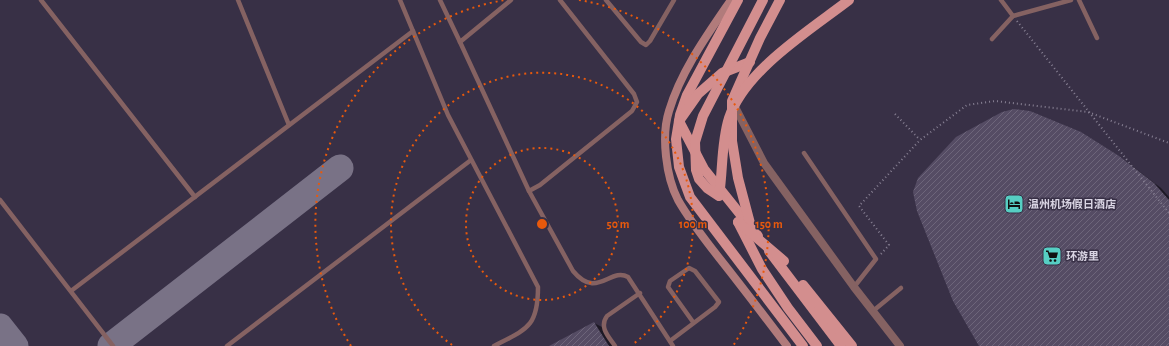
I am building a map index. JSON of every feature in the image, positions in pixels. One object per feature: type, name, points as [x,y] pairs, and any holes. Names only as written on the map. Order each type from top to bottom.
[{"type":"main road","points":[[730,0],[698,49],[678,87],[668,112],[665,132],[667,162],[678,199],[697,230],[787,346]]},
{"type":"main road","points":[[738,0],[687,95],[679,121],[676,139],[679,167],[690,197],[803,346]]},
{"type":"main road","points":[[762,0],[703,116],[695,142],[696,170],[699,178],[707,188],[719,196],[738,222],[762,268],[788,308],[817,346]]},
{"type":"main road","points":[[751,227],[738,178],[732,141],[732,101],[780,0]]},
{"type":"main road","points":[[719,196],[721,168],[730,118],[744,90],[778,54],[849,0]]},
{"type":"main road","points":[[679,121],[698,94],[722,73],[750,62]]},
{"type":"main road","points":[[679,121],[704,169],[751,227],[841,346]]},
{"type":"main road","points":[[738,222],[784,261],[852,346]]},
{"type":"street","points":[[732,101],[764,163],[854,287],[900,346]]},
{"type":"lane","points":[[41,0],[195,196]]},
{"type":"lane","points":[[238,0],[289,125]]},
{"type":"lane","points":[[400,0],[448,115],[538,287],[536,314],[527,329],[494,346]]},
{"type":"lane","points":[[440,0],[529,192],[578,276],[588,282],[594,283],[624,274],[633,282],[673,346]]},
{"type":"lane","points":[[460,42],[511,0]]},
{"type":"lane","points":[[529,192],[540,185],[632,111],[637,102],[634,94],[560,0]]},
{"type":"lane","points":[[606,0],[642,44],[646,45],[650,42],[674,0]]},
{"type":"lane","points":[[1001,0],[1013,16]]},
{"type":"lane","points":[[992,40],[1013,16],[1071,0]]},
{"type":"lane","points":[[1079,0],[1097,38]]},
{"type":"lane","points":[[71,291],[413,31]]},
{"type":"lane","points":[[804,153],[876,259],[854,287]]},
{"type":"lane","points":[[227,346],[471,160]]},
{"type":"lane","points":[[0,200],[113,346]]},
{"type":"lane","points":[[670,341],[693,322],[715,307],[719,302],[695,271],[689,268],[670,281],[668,287],[693,322]]},
{"type":"lane","points":[[873,311],[900,288]]},
{"type":"lane","points":[[615,346],[603,328],[604,320],[607,316],[640,294]]},
{"type":"path","points":[[1013,16],[1169,213]]},
{"type":"path","points":[[876,259],[889,245],[859,206],[920,140],[967,105],[994,101],[1088,112],[1169,143]]},
{"type":"path","points":[[895,114],[920,140]]},
{"type":"building","name":"环游里","points":[[1014,109],[1030,111],[1081,132],[1119,156],[1154,183],[1169,200],[1169,346],[979,346],[953,301],[917,211],[913,192],[918,178],[956,137],[1002,112]]},
{"type":"building","points":[[594,322],[609,346],[549,346]]},
{"type":"taxiway","points":[[111,346],[340,168]]},
{"type":"taxiway","points":[[0,327],[15,346]]},
{"type":"place","name":"温州机场假日酒店","points":[[1014,204]]},
{"type":"place","name":"环游里","points":[[1052,256]]}]
